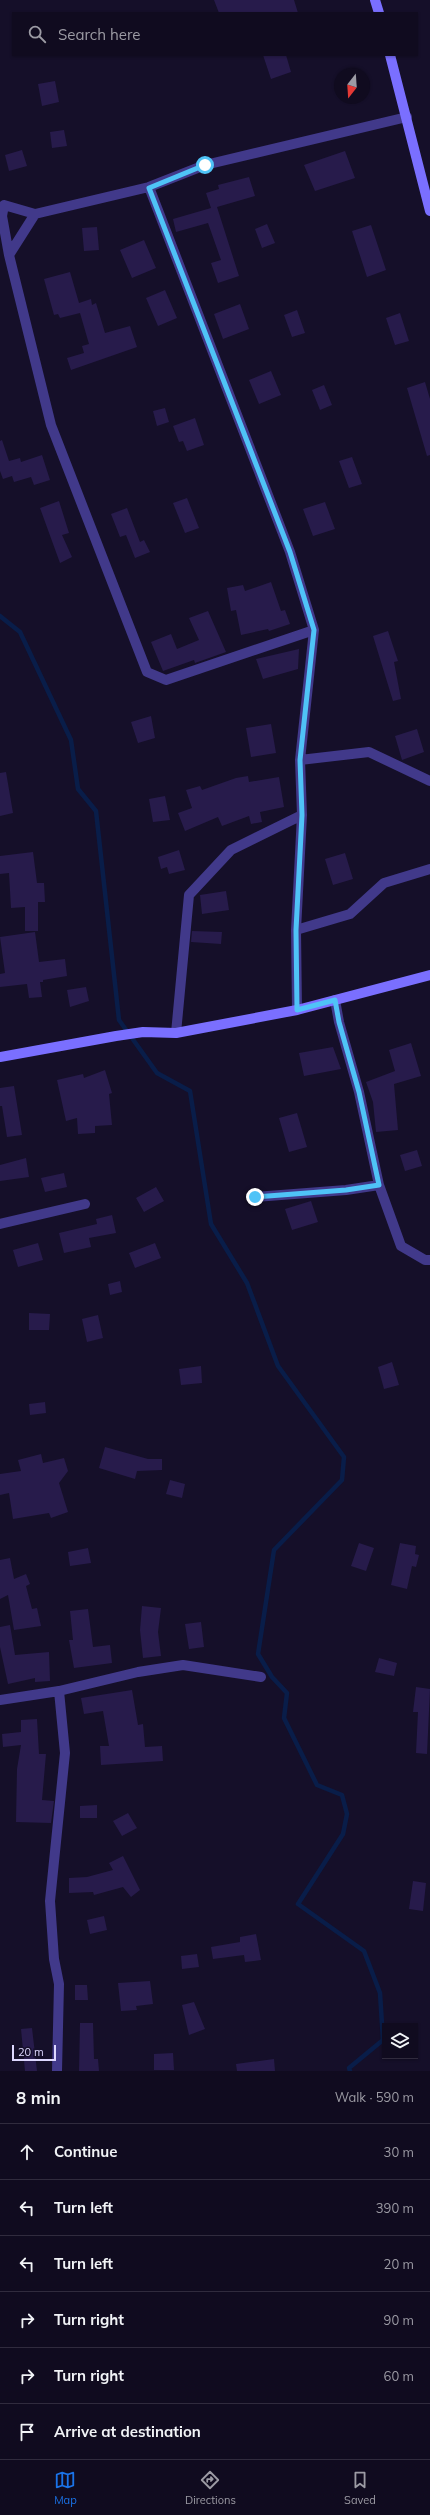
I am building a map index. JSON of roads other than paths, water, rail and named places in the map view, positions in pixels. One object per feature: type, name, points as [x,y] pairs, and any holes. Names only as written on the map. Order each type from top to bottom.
[{"type":"street","points":[[375,0],[379,12]]},
{"type":"street","points":[[390,56],[428,197],[430,211]]},
{"type":"street","points":[[314,630],[166,680],[146,672],[51,425],[9,255],[2,216],[4,205],[35,214],[149,188],[205,165],[406,116]]},
{"type":"street","points":[[149,188],[290,552],[314,630],[300,760],[302,815],[296,930],[297,1010]]},
{"type":"street","points":[[9,255],[35,214]]},
{"type":"street","points":[[300,760],[369,752],[430,781]]},
{"type":"street","points":[[176,1033],[189,896],[231,850],[302,815]]},
{"type":"street","points":[[296,930],[350,914],[384,883],[430,869]]},
{"type":"street","points":[[0,1058],[142,1032],[176,1033],[297,1010],[430,975]]},
{"type":"street","points":[[335,1000],[339,1022],[359,1092],[379,1185],[401,1246],[425,1260],[430,1260]]},
{"type":"street","points":[[255,1197],[346,1190],[379,1185]]},
{"type":"street","points":[[0,1224],[85,1204]]},
{"type":"street","points":[[0,1700],[59,1691],[138,1672],[183,1665],[261,1677]]},
{"type":"street","points":[[57,2071],[59,1984],[54,1959],[50,1901],[65,1753],[59,1691]]},
{"type":"waterway","points":[[0,616],[20,632],[71,740],[78,789],[96,811],[119,1020],[157,1073],[190,1091],[211,1224],[247,1283],[278,1366],[344,1457],[342,1480],[274,1550],[258,1654],[272,1677],[287,1693],[284,1718],[317,1785],[342,1795],[347,1814],[343,1834],[298,1904],[364,1951],[380,1993],[383,2040],[349,2068],[350,2071]]}]
